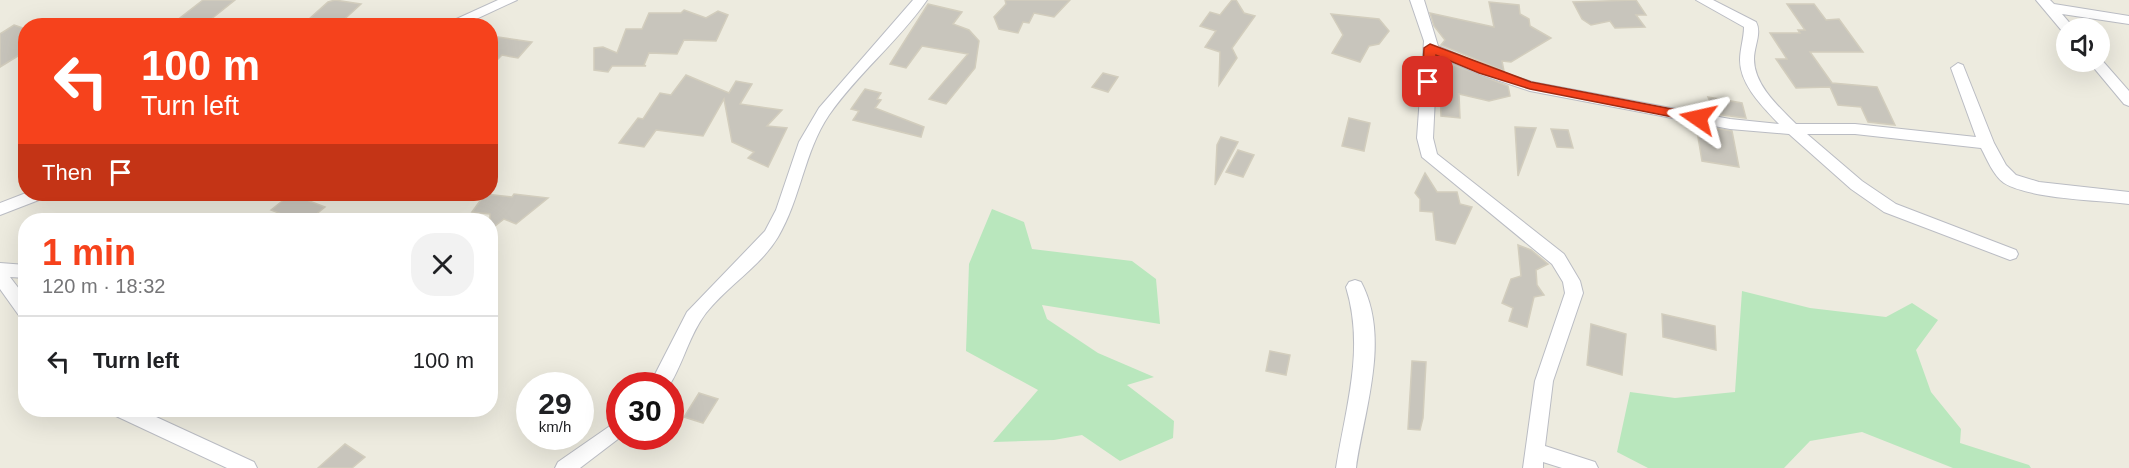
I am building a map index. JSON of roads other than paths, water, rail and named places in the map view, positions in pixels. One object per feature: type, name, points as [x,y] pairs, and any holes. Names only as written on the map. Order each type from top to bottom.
[{"type":"street","points":[[467,18],[510,0]]},
{"type":"street","points":[[665,372],[694,316],[713,294],[757,255],[773,232],[813,128],[863,63],[908,18],[920,0]]},
{"type":"street","points":[[1417,0],[1430,31],[1425,138],[1430,157],[1558,259],[1571,281],[1575,293],[1544,381],[1534,460],[1588,468]]},
{"type":"street","points":[[1703,0],[1751,25],[1745,60],[1749,77],[1762,97],[1861,190],[1880,203],[2010,254]]},
{"type":"street","points":[[2047,4],[2129,20]]},
{"type":"street","points":[[2047,4],[2059,18]]},
{"type":"street","points":[[1430,48],[1530,86],[1730,124],[1776,129],[1855,129],[1986,143]]},
{"type":"street","points":[[1958,68],[1986,143],[2000,168],[2010,178],[2038,188],[2129,198]]},
{"type":"street","points":[[2104,72],[2129,101]]},
{"type":"street","points":[[0,209],[20,201]]},
{"type":"street","points":[[0,269],[18,271]]},
{"type":"street","points":[[0,276],[18,301]]},
{"type":"street","points":[[1346,468],[1366,347],[1364,309],[1355,287]]},
{"type":"street","points":[[138,417],[248,468]]},
{"type":"street","points":[[565,468],[606,437]]}]
